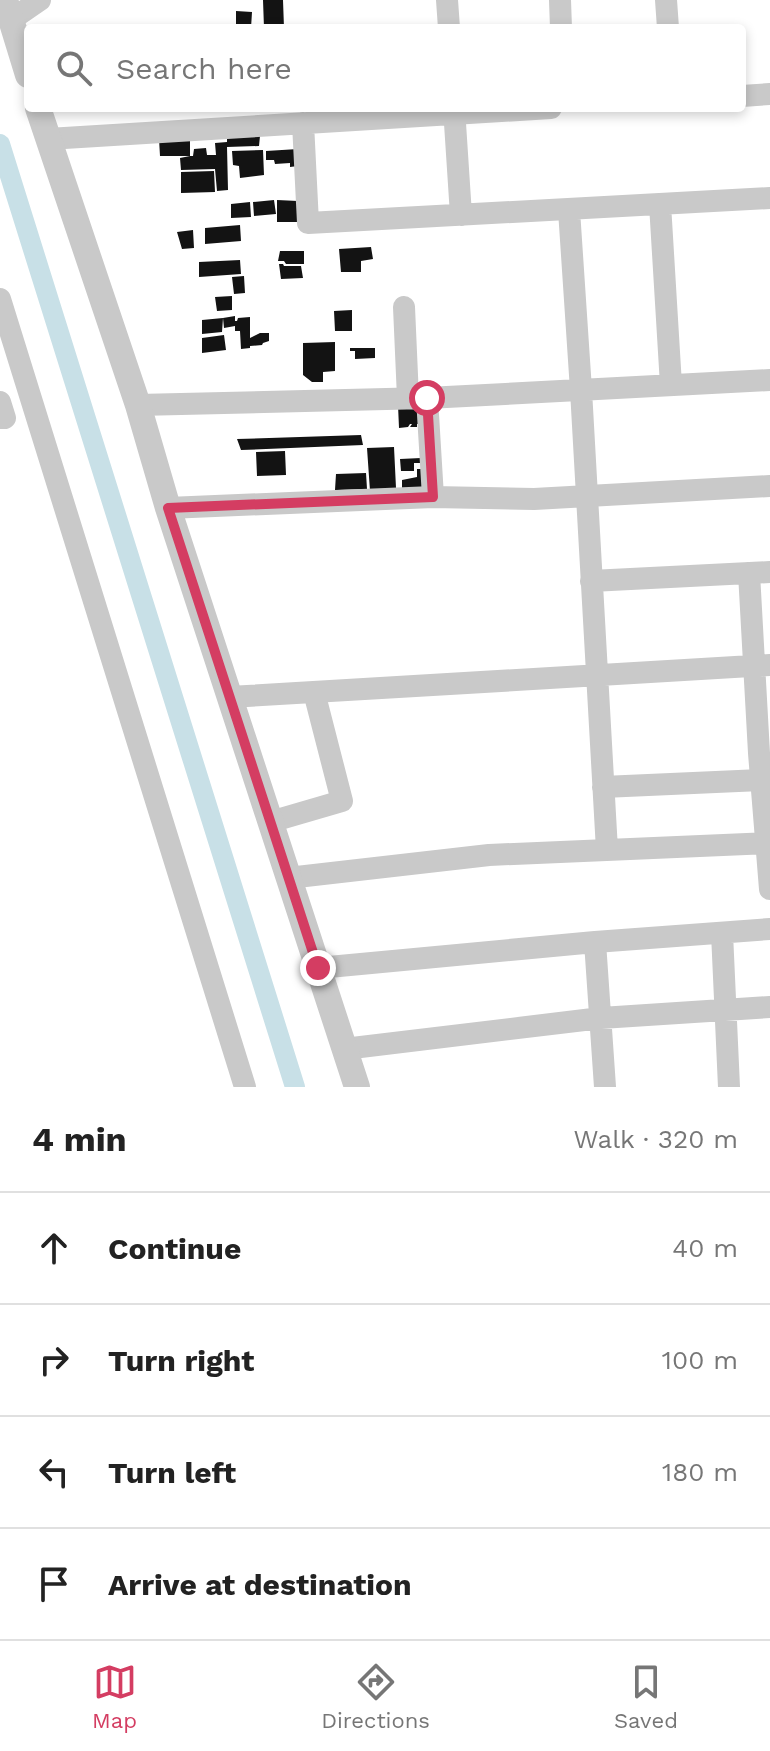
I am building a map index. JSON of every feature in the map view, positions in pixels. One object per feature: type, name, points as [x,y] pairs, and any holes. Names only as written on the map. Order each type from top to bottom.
[{"type":"street","points":[[24,65],[5,15],[40,0]]},
{"type":"street","points":[[447,0],[449,24]]},
{"type":"street","points":[[560,0],[561,24]]},
{"type":"street","points":[[666,0],[668,24]]},
{"type":"street","points":[[746,96],[770,94]]},
{"type":"street","points":[[39,112],[138,405],[168,508],[357,1087]]},
{"type":"street","points":[[48,139],[442,112]]},
{"type":"street","points":[[455,112],[461,215]]},
{"type":"street","points":[[303,123],[308,223],[770,198]]},
{"type":"street","points":[[660,204],[671,385]]},
{"type":"street","points":[[569,210],[607,850]]},
{"type":"street","points":[[0,299],[245,1087]]},
{"type":"street","points":[[404,307],[433,497]]},
{"type":"street","points":[[138,405],[418,398],[770,380]]},
{"type":"street","points":[[0,402],[5,418],[0,418]]},
{"type":"street","points":[[168,508],[433,497],[534,499],[770,486]]},
{"type":"street","points":[[591,581],[759,572],[764,752],[761,780],[770,889]]},
{"type":"street","points":[[229,697],[762,665]]},
{"type":"street","points":[[270,822],[342,801],[314,692]]},
{"type":"street","points":[[603,787],[761,780]]},
{"type":"street","points":[[288,878],[489,855],[768,843]]},
{"type":"street","points":[[318,968],[770,929]]},
{"type":"street","points":[[722,933],[729,1087]]},
{"type":"street","points":[[595,942],[605,1087]]},
{"type":"street","points":[[344,1049],[601,1018],[770,1007]]},
{"type":"building","points":[[263,0],[283,0],[284,24],[264,24]]},
{"type":"building","points":[[236,11],[252,12],[251,24],[236,24]]},
{"type":"building","points":[[260,136],[259,146],[227,147],[228,190],[217,191],[215,169],[181,170],[180,158],[193,156],[194,149],[206,148],[207,155],[216,155],[215,143],[227,142],[227,138]]},
{"type":"building","points":[[190,138],[190,156],[160,156],[159,139]]},
{"type":"building","points":[[298,149],[298,166],[290,167],[290,163],[275,164],[274,160],[266,160],[266,151]]},
{"type":"building","points":[[263,150],[264,175],[240,178],[239,166],[233,165],[232,151]]},
{"type":"building","points":[[214,171],[215,192],[181,193],[181,172]]},
{"type":"building","points":[[274,200],[276,214],[254,216],[253,202]]},
{"type":"building","points":[[277,200],[298,201],[297,222],[277,222]]},
{"type":"building","points":[[250,202],[251,217],[231,218],[231,204]]},
{"type":"building","points":[[240,225],[241,241],[205,244],[205,228]]},
{"type":"building","points":[[193,230],[194,248],[182,249],[177,232]]},
{"type":"building","points":[[371,247],[373,259],[361,261],[361,272],[341,272],[339,249]]},
{"type":"building","points":[[280,251],[304,251],[304,264],[278,261]]},
{"type":"building","points":[[240,260],[241,274],[199,277],[199,262]]},
{"type":"building","points":[[279,264],[301,266],[303,278],[281,279]]},
{"type":"building","points":[[244,276],[245,293],[234,294],[232,277]]},
{"type":"building","points":[[232,296],[232,310],[217,311],[215,297]]},
{"type":"building","points":[[352,310],[352,331],[335,331],[334,311]]},
{"type":"building","points":[[235,316],[235,321],[250,317],[250,338],[269,333],[269,341],[241,349],[240,331],[235,331],[235,326],[224,328],[223,318]]},
{"type":"building","points":[[223,318],[222,332],[202,334],[202,320]]},
{"type":"building","points":[[224,335],[226,350],[202,353],[202,338]]},
{"type":"building","points":[[335,342],[335,371],[323,372],[323,382],[312,382],[303,375],[303,343]]},
{"type":"building","points":[[350,348],[375,348],[375,358],[355,359],[355,351],[350,351]]},
{"type":"building","points":[[423,404],[424,424],[399,428],[398,405]]},
{"type":"building","points":[[361,435],[363,445],[241,450],[237,439]]},
{"type":"building","points":[[394,447],[396,488],[370,491],[367,448]]},
{"type":"building","points":[[285,451],[286,475],[257,476],[256,452]]},
{"type":"building","points":[[421,458],[421,463],[414,463],[414,471],[401,471],[400,459]]},
{"type":"building","points":[[417,469],[425,469],[426,489],[402,489],[402,480],[417,477]]},
{"type":"building","points":[[366,473],[367,489],[335,490],[336,474]]},
{"type":"waterway","points":[[0,144],[295,1087]]},
{"type":"route","points":[[318,968],[168,508],[433,497],[427,398]]}]
